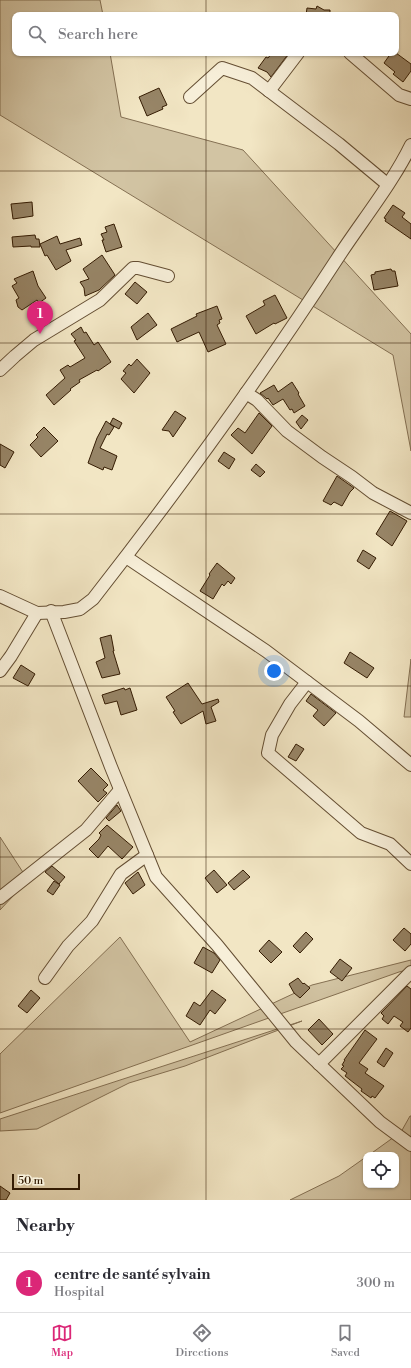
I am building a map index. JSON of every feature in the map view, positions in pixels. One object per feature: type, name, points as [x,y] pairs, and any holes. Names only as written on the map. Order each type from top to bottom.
[{"type":"street","points":[[269,91],[296,56]]},
{"type":"street","points":[[354,56],[399,95],[411,100]]},
{"type":"street","points":[[190,97],[222,68],[252,78],[339,144],[387,184]]},
{"type":"street","points":[[0,596],[37,613],[50,611],[64,612],[80,609],[93,599],[126,558],[246,393],[402,162],[411,145]]},
{"type":"street","points":[[0,370],[34,340],[100,300],[133,268],[168,276]]},
{"type":"street","points":[[246,393],[257,400],[287,431],[322,457],[373,492],[411,513]]},
{"type":"street","points":[[126,558],[266,651],[359,722],[411,766]]},
{"type":"street","points":[[50,611],[120,790],[156,877],[217,945],[296,1042],[380,1122],[411,1145]]},
{"type":"street","points":[[0,671],[11,656],[37,613]]},
{"type":"street","points":[[308,682],[290,704],[272,735],[268,753],[361,833],[390,844],[411,864]]},
{"type":"street","points":[[0,898],[86,830],[120,790]]},
{"type":"street","points":[[45,978],[68,946],[92,921],[121,874],[147,855]]},
{"type":"street","points":[[319,1064],[411,972]]},
{"type":"shaded area","points":[[0,0],[100,0],[102,12],[12,12],[12,56],[111,56],[121,117],[243,150],[411,334],[411,451],[393,355],[0,115]]},
{"type":"shaded area","points":[[411,659],[411,717],[404,717]]},
{"type":"shaded area","points":[[0,837],[28,880],[0,910]]},
{"type":"shaded area","points":[[120,937],[190,1042],[312,985],[411,960],[411,969],[0,1113],[0,1054]]},
{"type":"shaded area","points":[[302,1021],[185,1066],[129,1083],[37,1129],[0,1131],[0,1119]]},
{"type":"shaded area","points":[[411,1116],[411,1200],[290,1200],[339,1176],[363,1159],[363,1188],[399,1188],[399,1152],[373,1152],[401,1132]]},
{"type":"building","points":[[317,6],[324,10],[330,10],[330,12],[306,12],[307,8],[316,9]]},
{"type":"building","points":[[399,55],[411,64],[411,71],[403,82],[393,74],[395,72],[384,63],[389,56]]},
{"type":"building","points":[[270,56],[287,56],[271,77],[267,72],[258,68],[266,57],[268,58]]},
{"type":"building","points":[[159,88],[167,105],[162,107],[163,109],[147,116],[139,97]]},
{"type":"building","points":[[32,202],[33,216],[13,219],[11,204]]},
{"type":"building","points":[[393,205],[405,213],[402,217],[411,224],[411,239],[385,221],[386,219],[384,218]]},
{"type":"building","points":[[114,224],[122,247],[106,252],[102,240],[104,240],[101,234],[107,232],[105,227]]},
{"type":"building","points":[[35,235],[36,239],[39,239],[40,247],[13,247],[12,237]]},
{"type":"building","points":[[57,236],[60,244],[80,238],[82,245],[66,250],[71,261],[56,270],[47,255],[45,256],[40,244]]},
{"type":"building","points":[[102,255],[115,275],[99,290],[85,296],[84,288],[80,282],[89,279],[83,269]]},
{"type":"building","points":[[391,269],[392,271],[395,271],[398,286],[374,290],[371,275],[375,274],[375,272]]},
{"type":"building","points":[[33,271],[38,286],[46,298],[39,303],[37,300],[22,310],[18,307],[16,300],[19,298],[12,286],[17,283],[14,279]]},
{"type":"building","points":[[135,282],[147,292],[137,304],[125,294]]},
{"type":"building","points":[[275,295],[287,318],[275,324],[274,323],[256,334],[246,316],[265,305],[263,301]]},
{"type":"building","points":[[217,306],[222,319],[219,320],[220,323],[217,325],[226,344],[208,352],[199,332],[177,342],[171,329],[197,316],[196,314]]},
{"type":"building","points":[[148,313],[157,325],[137,340],[131,327]]},
{"type":"building","points":[[81,327],[94,345],[98,342],[111,362],[98,371],[97,370],[79,380],[80,382],[70,389],[71,390],[54,405],[46,395],[65,378],[60,370],[68,365],[70,367],[85,358],[74,341],[76,340],[71,334]]},
{"type":"building","points":[[137,359],[150,373],[134,393],[121,379],[126,373],[123,371],[129,364],[131,366]]},
{"type":"building","points":[[292,382],[305,406],[294,413],[292,409],[290,410],[283,399],[273,405],[268,398],[267,399],[260,393],[274,385],[278,392]]},
{"type":"building","points":[[175,411],[186,418],[173,437],[169,431],[162,430]]},
{"type":"building","points":[[259,413],[272,426],[252,454],[231,435],[238,428],[245,433]]},
{"type":"building","points":[[302,415],[308,420],[301,429],[296,422]]},
{"type":"building","points":[[113,418],[122,423],[119,429],[110,424]]},
{"type":"building","points":[[106,421],[114,427],[109,435],[107,434],[100,448],[117,456],[112,470],[104,467],[103,470],[88,463],[97,438]]},
{"type":"building","points":[[44,427],[58,441],[41,457],[30,445],[38,437],[36,435]]},
{"type":"building","points":[[0,444],[14,452],[5,468],[0,465]]},
{"type":"building","points":[[224,452],[235,459],[229,469],[218,461]]},
{"type":"building","points":[[256,464],[265,472],[260,477],[251,470]]},
{"type":"building","points":[[337,476],[354,488],[342,506],[334,502],[331,505],[323,501]]},
{"type":"building","points":[[390,511],[407,521],[392,546],[376,534]]},
{"type":"building","points":[[363,550],[376,558],[369,569],[357,561]]},
{"type":"building","points":[[217,563],[235,578],[231,584],[228,581],[224,586],[222,584],[213,599],[200,591]]},
{"type":"building","points":[[111,635],[113,651],[120,674],[102,678],[96,662],[105,658],[100,638]]},
{"type":"building","points":[[350,652],[374,668],[367,678],[344,663]]},
{"type":"building","points":[[21,665],[35,674],[28,686],[13,678]]},
{"type":"building","points":[[188,683],[202,704],[218,699],[219,702],[211,707],[216,721],[206,724],[203,711],[181,724],[166,697]]},
{"type":"building","points":[[124,688],[125,690],[130,688],[137,710],[121,715],[117,701],[105,704],[102,695]]},
{"type":"building","points":[[311,694],[336,713],[324,726],[313,716],[318,710],[306,701]]},
{"type":"building","points":[[296,744],[304,749],[296,761],[288,757]]},
{"type":"building","points":[[91,768],[108,785],[103,790],[107,793],[98,802],[78,781]]},
{"type":"building","points":[[117,805],[121,811],[109,821],[106,818]]},
{"type":"building","points":[[107,825],[133,847],[122,859],[108,846],[98,858],[89,849],[99,839],[101,835],[99,833]]},
{"type":"building","points":[[52,866],[65,877],[59,884],[45,872]]},
{"type":"building","points":[[214,870],[227,885],[217,893],[205,878]]},
{"type":"building","points":[[243,870],[250,877],[234,890],[228,883]]},
{"type":"building","points":[[138,872],[145,885],[133,894],[125,883]]},
{"type":"building","points":[[54,881],[60,885],[53,895],[47,891]]},
{"type":"building","points":[[404,928],[411,934],[411,944],[405,951],[393,940]]},
{"type":"building","points":[[306,932],[313,939],[300,953],[293,946]]},
{"type":"building","points":[[269,940],[282,952],[271,963],[259,951]]},
{"type":"building","points":[[203,947],[214,953],[220,960],[212,973],[194,963]]},
{"type":"building","points":[[340,959],[352,968],[342,981],[330,972]]},
{"type":"building","points":[[298,978],[303,984],[304,983],[310,988],[300,998],[294,993],[289,984]]},
{"type":"building","points":[[407,986],[411,989],[411,1028],[408,1032],[400,1026],[403,1022],[394,1016],[388,1024],[382,1019],[384,1016],[381,1013]]},
{"type":"building","points":[[31,990],[40,998],[27,1013],[18,1006]]},
{"type":"building","points":[[212,990],[226,1000],[215,1014],[210,1010],[200,1025],[186,1016],[194,1002],[200,1006]]},
{"type":"building","points":[[319,1019],[333,1034],[322,1045],[308,1030]]},
{"type":"building","points":[[365,1030],[377,1039],[359,1063],[368,1069],[365,1073],[384,1086],[375,1098],[372,1096],[371,1098],[361,1091],[362,1089],[345,1076],[347,1073],[341,1069],[344,1066],[342,1065],[344,1060]]},
{"type":"building","points":[[386,1048],[393,1053],[384,1067],[377,1062]]},
{"type":"building","points":[[0,1186],[10,1193],[6,1200],[0,1200]]},
{"type":"place","name":"centre de santé sylvain","points":[[40,334]]}]
